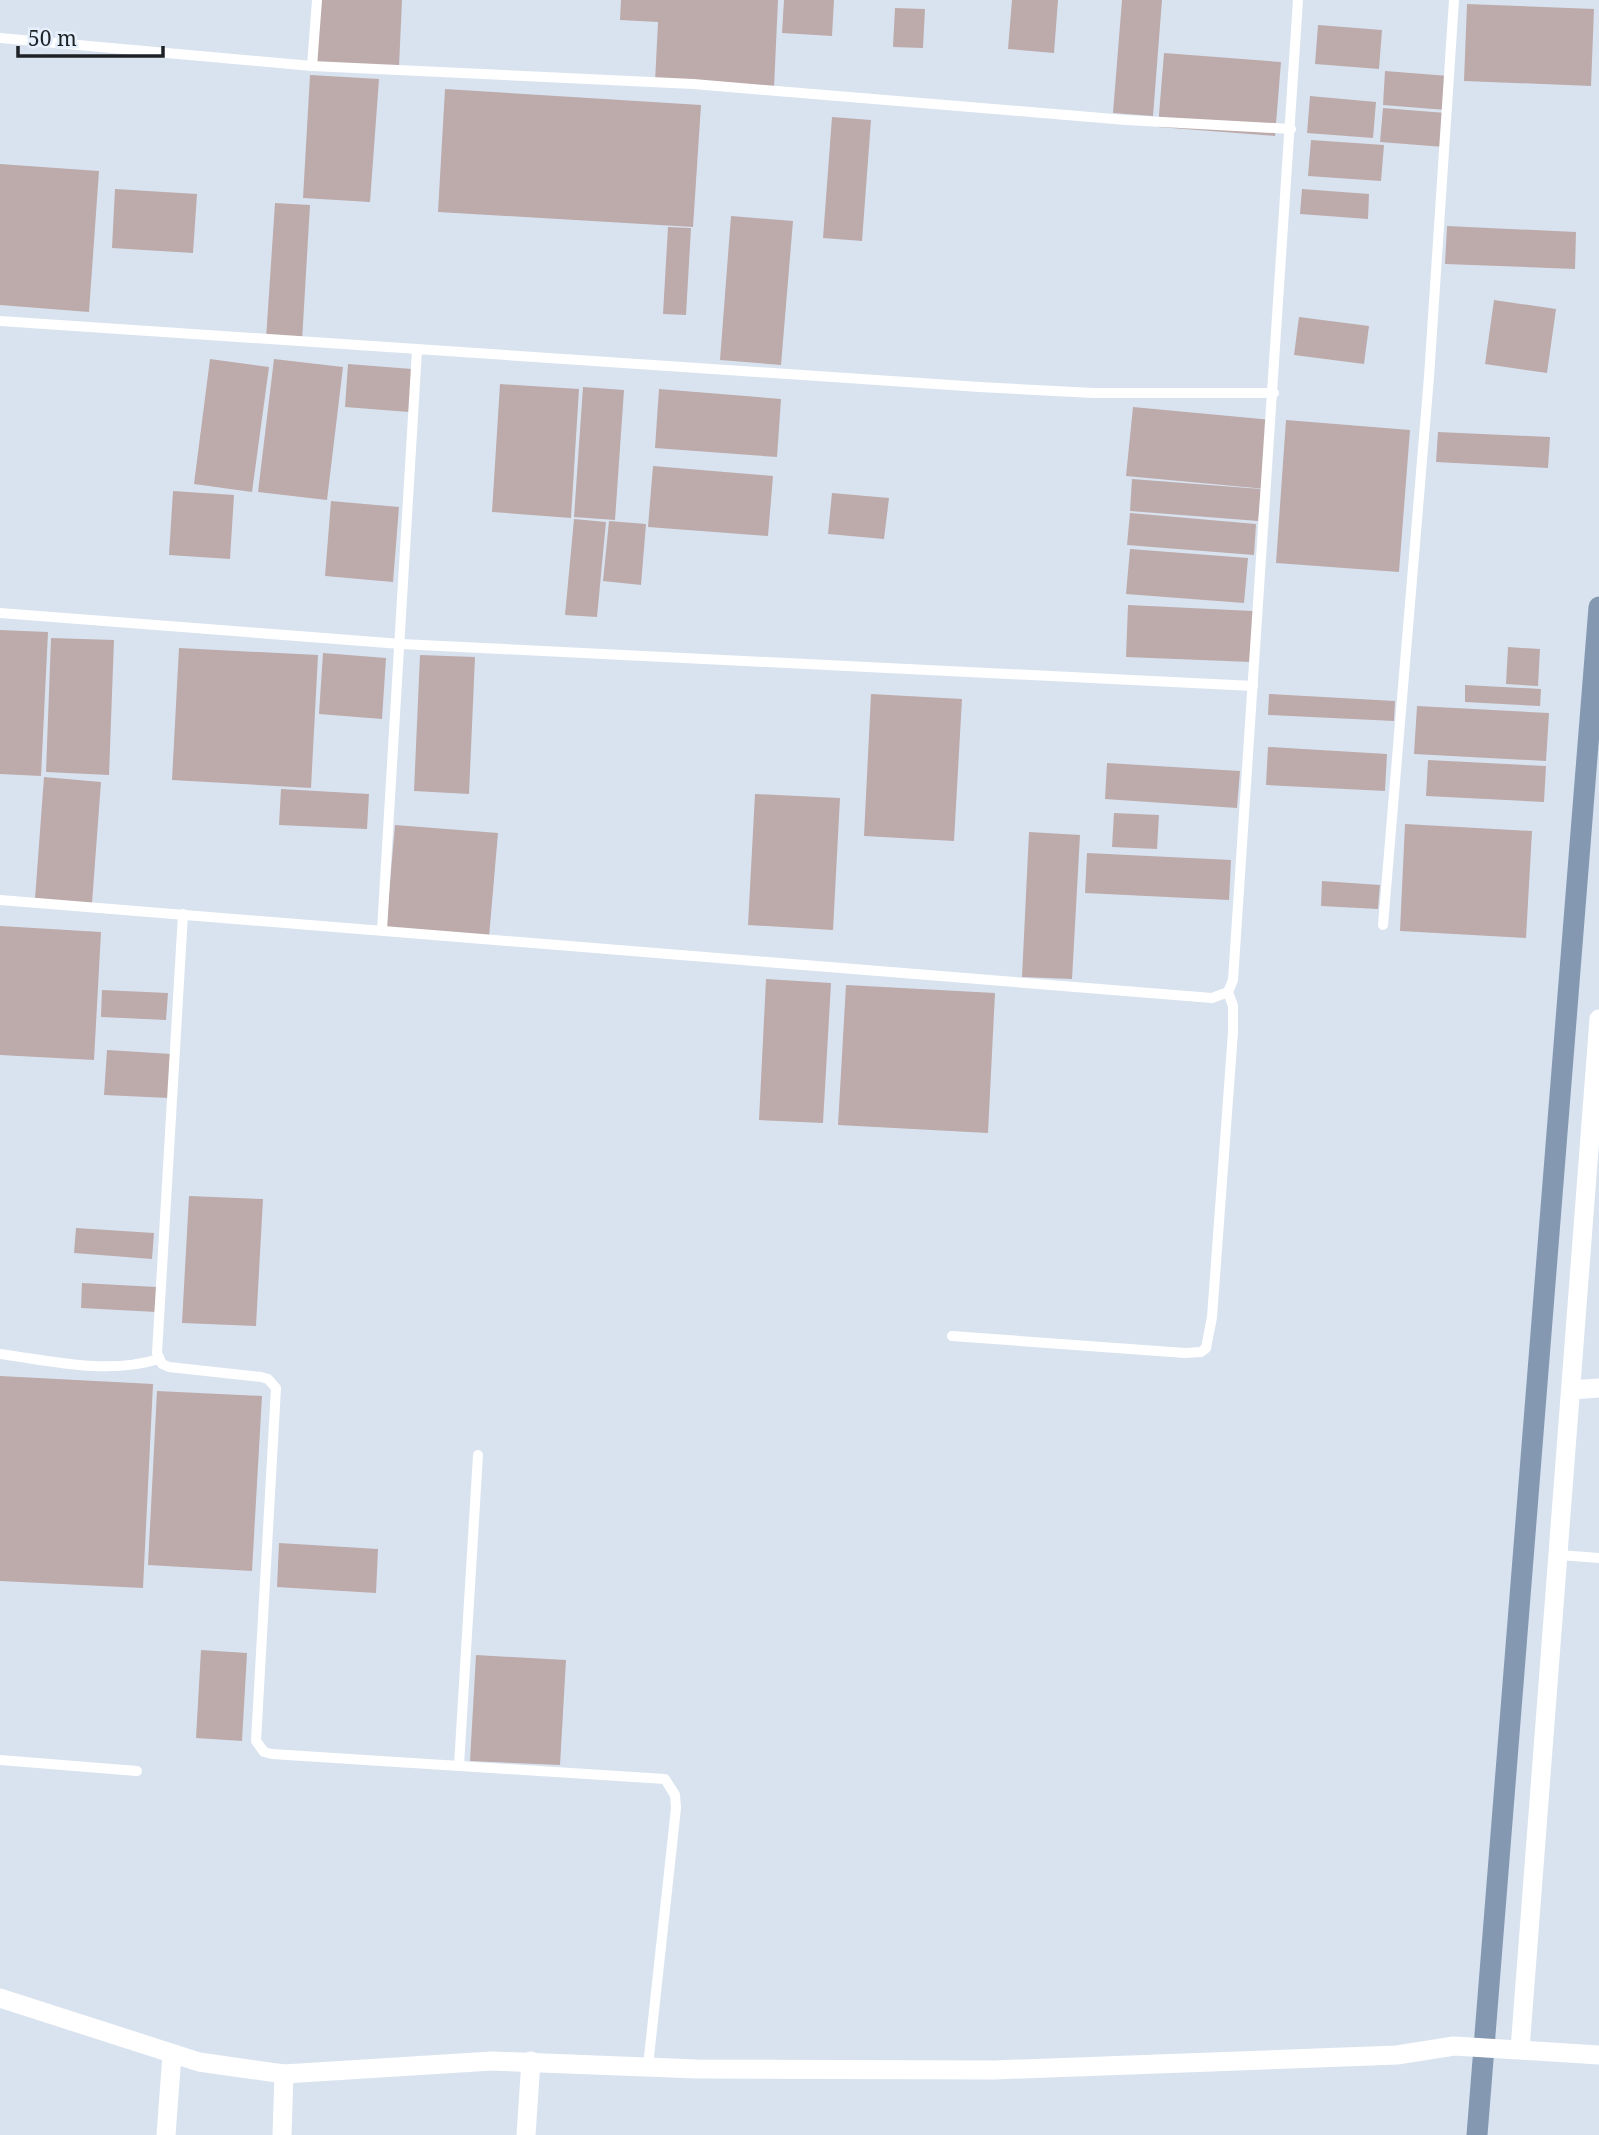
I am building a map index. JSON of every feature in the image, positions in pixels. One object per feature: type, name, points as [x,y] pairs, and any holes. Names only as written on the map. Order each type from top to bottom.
[{"type":"street","points":[[1514,2049],[1559,1555],[1599,1019]]},
{"type":"street","points":[[1572,1390],[1599,1388]]},
{"type":"street","points":[[0,1998],[172,2055],[227,2068],[284,2074],[459,2062],[531,2061],[757,2070],[994,2070],[1397,2055],[1473,2046],[1599,2055]]},
{"type":"street","points":[[166,2135],[172,2055]]},
{"type":"street","points":[[526,2135],[531,2061]]},
{"type":"street","points":[[282,2135],[284,2074]]},
{"type":"lane","points":[[313,66],[317,0]]},
{"type":"lane","points":[[952,1336],[1185,1353],[1201,1352],[1206,1348],[1213,1305],[1233,1032],[1233,1006],[1228,992],[1233,980],[1298,0]]},
{"type":"lane","points":[[1383,925],[1429,377],[1454,0]]},
{"type":"lane","points":[[0,38],[313,66],[693,84],[1126,120],[1291,129]]},
{"type":"lane","points":[[0,321],[993,388],[1093,393],[1274,393]]},
{"type":"lane","points":[[382,930],[401,643],[416,351]]},
{"type":"lane","points":[[0,614],[401,643],[1253,686]]},
{"type":"lane","points":[[0,900],[1212,998],[1228,992]]},
{"type":"lane","points":[[159,1359],[183,914]]},
{"type":"lane","points":[[0,1354],[110,1367],[140,1365],[159,1359]]},
{"type":"lane","points":[[159,1359],[169,1367],[268,1379],[276,1388],[255,1734],[259,1747],[272,1754],[655,1777],[665,1779],[671,1785],[676,1808],[648,2066]]},
{"type":"lane","points":[[459,1765],[478,1455]]},
{"type":"lane","points":[[1559,1555],[1599,1558]]},
{"type":"lane","points":[[0,1760],[137,1772]]},
{"type":"building","points":[[320,0],[402,0],[399,67],[317,63]]},
{"type":"building","points":[[621,0],[778,0],[774,88],[655,82],[658,22],[620,20]]},
{"type":"building","points":[[784,0],[834,0],[832,36],[782,33]]},
{"type":"building","points":[[1012,0],[1058,0],[1054,53],[1008,49]]},
{"type":"building","points":[[1122,0],[1162,0],[1153,116],[1113,113]]},
{"type":"building","points":[[1467,4],[1594,9],[1591,86],[1464,81]]},
{"type":"building","points":[[895,8],[925,9],[923,48],[893,47]]},
{"type":"building","points":[[1318,25],[1382,30],[1379,69],[1315,64]]},
{"type":"building","points":[[1164,53],[1281,62],[1275,136],[1158,127]]},
{"type":"building","points":[[1385,71],[1449,76],[1446,110],[1383,105]]},
{"type":"building","points":[[310,75],[379,79],[370,202],[303,198]]},
{"type":"building","points":[[445,89],[701,105],[693,227],[438,212]]},
{"type":"building","points":[[1310,96],[1376,102],[1373,138],[1307,133]]},
{"type":"building","points":[[1383,108],[1446,113],[1444,147],[1380,142]]},
{"type":"building","points":[[832,117],[871,120],[862,241],[823,238]]},
{"type":"building","points":[[1311,140],[1384,145],[1381,181],[1308,176]]},
{"type":"building","points":[[0,164],[99,171],[89,312],[0,305]]},
{"type":"building","points":[[115,189],[197,194],[193,253],[112,248]]},
{"type":"building","points":[[1302,189],[1369,194],[1368,219],[1300,214]]},
{"type":"building","points":[[275,203],[310,205],[302,341],[266,339]]},
{"type":"building","points":[[731,216],[793,221],[781,365],[720,360]]},
{"type":"building","points":[[1447,226],[1576,232],[1575,269],[1445,264]]},
{"type":"building","points":[[668,227],[691,228],[686,315],[663,314]]},
{"type":"building","points":[[1494,300],[1556,309],[1547,373],[1485,364]]},
{"type":"building","points":[[1299,317],[1369,326],[1364,364],[1294,355]]},
{"type":"building","points":[[210,359],[269,367],[252,492],[194,484]]},
{"type":"building","points":[[274,359],[343,367],[327,500],[258,492]]},
{"type":"building","points":[[348,364],[412,369],[409,412],[345,407]]},
{"type":"building","points":[[500,384],[579,389],[571,518],[492,512]]},
{"type":"building","points":[[583,387],[624,390],[615,520],[574,517]]},
{"type":"building","points":[[659,389],[781,399],[777,457],[655,448]]},
{"type":"building","points":[[1133,407],[1272,420],[1266,489],[1126,476]]},
{"type":"building","points":[[1286,420],[1410,430],[1399,572],[1276,563]]},
{"type":"building","points":[[1438,432],[1550,437],[1548,468],[1436,462]]},
{"type":"building","points":[[653,466],[773,476],[768,536],[648,527]]},
{"type":"building","points":[[1132,479],[1261,489],[1258,521],[1130,511]]},
{"type":"building","points":[[173,491],[234,495],[230,559],[169,555]]},
{"type":"building","points":[[832,493],[889,498],[884,539],[828,534]]},
{"type":"building","points":[[331,501],[399,507],[393,582],[325,576]]},
{"type":"building","points":[[1130,513],[1256,524],[1254,555],[1127,545]]},
{"type":"building","points":[[574,519],[606,522],[597,617],[565,615]]},
{"type":"building","points":[[609,521],[646,524],[641,585],[603,581]]},
{"type":"building","points":[[1130,549],[1248,558],[1244,603],[1126,594]]},
{"type":"building","points":[[1128,605],[1253,611],[1251,662],[1126,657]]},
{"type":"building","points":[[0,630],[48,632],[41,776],[0,774]]},
{"type":"building","points":[[51,638],[114,640],[109,775],[46,772]]},
{"type":"building","points":[[1508,647],[1540,649],[1538,686],[1506,684]]},
{"type":"building","points":[[179,648],[318,655],[311,788],[172,780]]},
{"type":"building","points":[[323,653],[386,658],[382,719],[319,714]]},
{"type":"building","points":[[420,655],[475,657],[469,794],[414,791]]},
{"type":"building","points":[[1465,685],[1541,689],[1540,706],[1465,702]]},
{"type":"building","points":[[871,694],[962,699],[954,841],[864,836]]},
{"type":"building","points":[[1269,694],[1395,701],[1394,721],[1268,715]]},
{"type":"building","points":[[1417,706],[1549,713],[1546,761],[1414,754]]},
{"type":"building","points":[[1268,747],[1387,754],[1385,791],[1266,785]]},
{"type":"building","points":[[1428,760],[1546,766],[1544,802],[1426,796]]},
{"type":"building","points":[[1107,763],[1240,771],[1237,808],[1105,799]]},
{"type":"building","points":[[44,777],[101,782],[92,903],[35,899]]},
{"type":"building","points":[[281,789],[369,794],[367,829],[279,825]]},
{"type":"building","points":[[755,794],[840,798],[833,930],[748,925]]},
{"type":"building","points":[[1114,813],[1159,815],[1157,849],[1112,847]]},
{"type":"building","points":[[1405,824],[1532,831],[1526,938],[1400,931]]},
{"type":"building","points":[[395,825],[498,833],[489,937],[386,928]]},
{"type":"building","points":[[1029,832],[1080,835],[1072,979],[1022,977]]},
{"type":"building","points":[[1087,853],[1231,860],[1229,900],[1085,893]]},
{"type":"building","points":[[1322,881],[1380,885],[1378,909],[1321,906]]},
{"type":"building","points":[[0,926],[101,932],[94,1060],[0,1055]]},
{"type":"building","points":[[766,979],[831,983],[823,1123],[759,1120]]},
{"type":"building","points":[[846,985],[995,993],[988,1133],[838,1125]]},
{"type":"building","points":[[102,990],[168,993],[166,1020],[101,1017]]},
{"type":"building","points":[[107,1050],[172,1054],[169,1098],[104,1095]]},
{"type":"building","points":[[189,1196],[263,1199],[256,1326],[182,1323]]},
{"type":"building","points":[[76,1228],[154,1233],[152,1259],[74,1253]]},
{"type":"building","points":[[82,1283],[157,1287],[156,1312],[81,1308]]},
{"type":"building","points":[[0,1376],[153,1384],[143,1588],[0,1581]]},
{"type":"building","points":[[157,1391],[262,1396],[252,1571],[148,1565]]},
{"type":"building","points":[[279,1543],[378,1549],[376,1593],[277,1587]]},
{"type":"building","points":[[201,1650],[247,1653],[242,1741],[196,1738]]},
{"type":"building","points":[[476,1655],[566,1660],[560,1765],[470,1761]]},
{"type":"waterway","points":[[1477,2135],[1599,607]]}]
